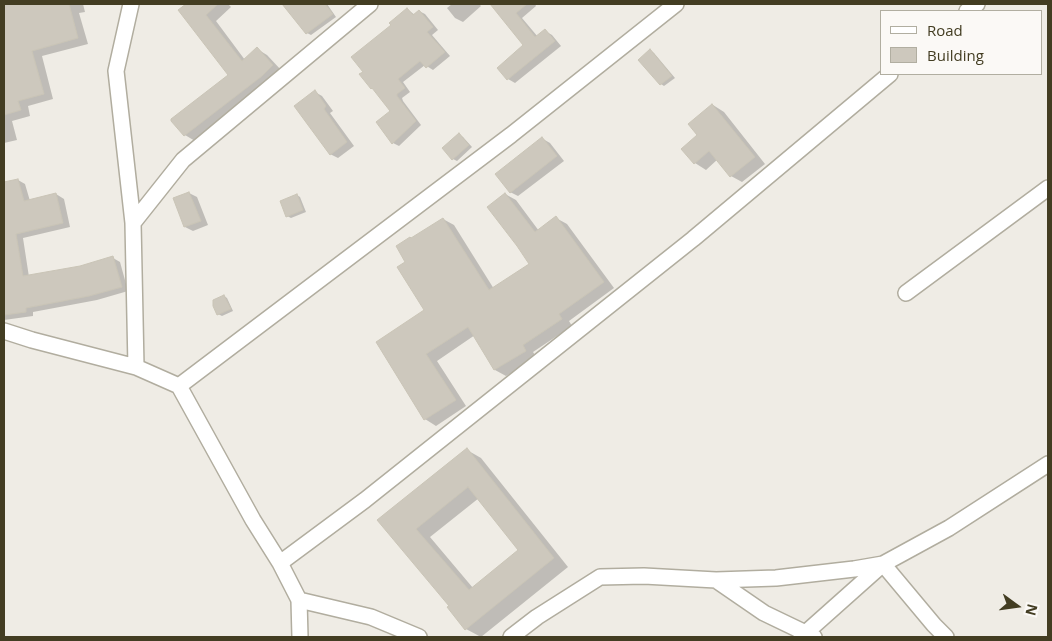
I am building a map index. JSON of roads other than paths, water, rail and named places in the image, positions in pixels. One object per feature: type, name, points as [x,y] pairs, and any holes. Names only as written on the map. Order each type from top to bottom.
[{"type":"street","points":[[131,4],[116,72],[133,223],[136,367]]},
{"type":"street","points":[[133,223],[183,160],[370,4]]},
{"type":"street","points":[[179,386],[511,135],[676,4]]},
{"type":"street","points":[[280,563],[365,500],[693,239],[889,75]]},
{"type":"street","points":[[906,293],[1048,188]]},
{"type":"street","points":[[4,331],[136,367],[179,386],[253,520],[280,563],[299,600],[300,637]]},
{"type":"street","points":[[716,580],[764,613],[807,636],[883,564],[949,528],[1048,464]]},
{"type":"street","points":[[511,637],[537,616],[600,577],[644,576],[716,580],[776,578],[883,564]]},
{"type":"street","points":[[883,564],[946,637]]},
{"type":"street","points":[[299,600],[371,617],[419,637]]}]
